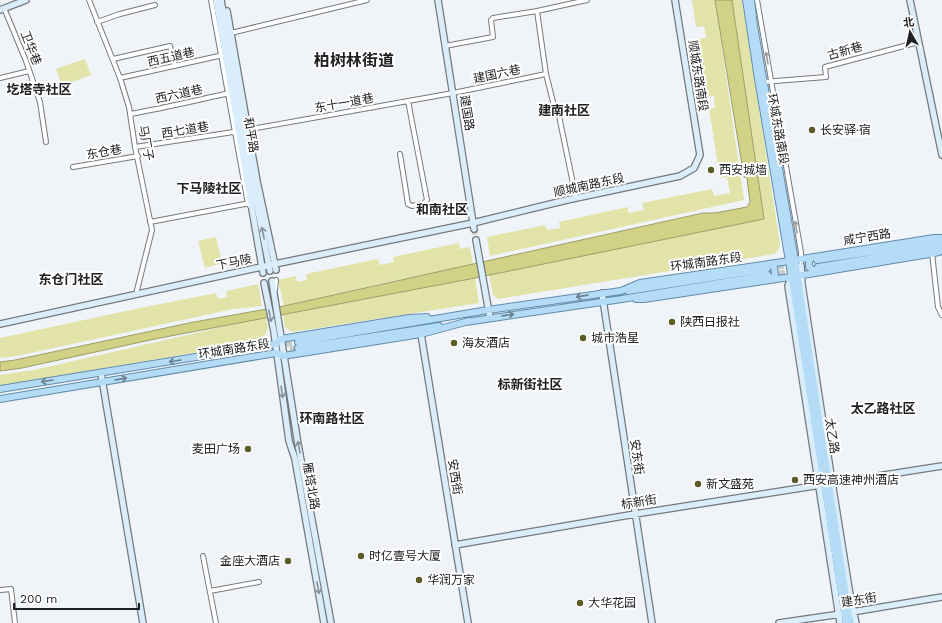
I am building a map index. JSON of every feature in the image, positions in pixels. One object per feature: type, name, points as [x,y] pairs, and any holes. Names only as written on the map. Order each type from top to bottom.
[{"type":"main road","name":"环城东路南段","points":[[746,0],[795,260]]},
{"type":"main road","name":"环城东路南段","points":[[751,0],[763,82],[795,260]]},
{"type":"main road","name":"咸宁西路","points":[[796,276],[816,264],[942,237]]},
{"type":"main road","name":"咸宁西路","points":[[816,264],[942,242]]},
{"type":"main road","name":"咸宁西路","points":[[816,264],[942,247]]},
{"type":"main road","name":"咸宁西路","points":[[795,260],[816,264],[938,252]]},
{"type":"main road","name":"环城南路东段","points":[[795,260],[769,272],[644,299],[622,299],[298,345],[488,310],[621,290],[640,283],[769,272],[796,276]]},
{"type":"main road","name":"太乙路","points":[[795,260],[796,276],[846,613],[846,623]]},
{"type":"main road","name":"环城南路东段","points":[[0,389],[275,344],[281,339],[409,318],[467,314]]},
{"type":"main road","name":"环城南路东段","points":[[0,399],[276,353],[284,356],[421,334],[469,321]]},
{"type":"main road","name":"太乙路","points":[[846,613],[850,623]]},
{"type":"street","points":[[2,9],[26,0]]},
{"type":"street","name":"马厂子","points":[[89,0],[120,78],[130,114],[135,147],[152,230],[136,294]]},
{"type":"street","points":[[211,0],[223,55]]},
{"type":"street","name":"和平路","points":[[216,0],[223,55],[230,93],[241,131],[269,268]]},
{"type":"street","name":"和平路","points":[[221,0],[241,131],[250,203],[253,210],[262,270]]},
{"type":"street","points":[[225,0],[231,33],[241,131],[257,181],[276,267]]},
{"type":"street","points":[[231,33],[366,0]]},
{"type":"street","name":"建国路","points":[[438,0],[474,226]]},
{"type":"street","points":[[445,46],[493,37],[491,23],[493,18],[537,11],[587,0]]},
{"type":"street","name":"顺城东路南段","points":[[675,0],[700,155]]},
{"type":"street","points":[[757,0],[771,81],[795,260],[801,266],[796,276],[846,613],[856,623]]},
{"type":"street","points":[[910,0],[939,130],[942,155]]},
{"type":"street","points":[[97,22],[120,14],[156,5]]},
{"type":"street","name":"卫华巷","points":[[2,9],[30,71],[40,102],[46,142]]},
{"type":"street","points":[[537,11],[546,74],[553,102],[559,116],[576,198]]},
{"type":"street","name":"古新巷","points":[[763,82],[826,77],[825,67],[919,42]]},
{"type":"street","points":[[113,59],[170,46],[175,66]]},
{"type":"street","name":"西五道巷","points":[[120,78],[223,55]]},
{"type":"street","points":[[0,78],[30,71]]},
{"type":"street","name":"建国六巷","points":[[453,93],[546,74]]},
{"type":"street","name":"西六道巷","points":[[130,114],[230,93]]},
{"type":"street","name":"东十一道巷","points":[[241,131],[453,93]]},
{"type":"street","points":[[400,154],[408,204],[412,206],[423,204],[427,200],[408,101]]},
{"type":"street","name":"西七道巷","points":[[135,147],[241,131]]},
{"type":"street","name":"顺城南路东段","points":[[474,226],[576,198],[680,176],[694,168],[700,155]]},
{"type":"street","name":"东仓巷","points":[[73,167],[138,156]]},
{"type":"street","points":[[150,222],[250,203]]},
{"type":"street","name":"下马陵","points":[[0,324],[136,294],[262,270],[474,226]]},
{"type":"street","points":[[476,240],[490,318]]},
{"type":"street","points":[[938,252],[938,306],[942,315]]},
{"type":"street","points":[[274,281],[276,353]]},
{"type":"street","points":[[264,283],[267,300],[276,331]]},
{"type":"street","name":"安东街","points":[[602,293],[652,623]]},
{"type":"street","name":"雁塔北路","points":[[276,331],[281,339],[330,623]]},
{"type":"street","name":"安西街","points":[[421,334],[468,623]]},
{"type":"street","name":"雁塔北路","points":[[276,353],[289,441],[295,459],[324,623]]},
{"type":"street","points":[[101,372],[143,623]]},
{"type":"street","name":"标新街","points":[[455,545],[826,483],[942,466]]},
{"type":"street","points":[[203,556],[216,623]]},
{"type":"street","points":[[210,591],[259,582]]},
{"type":"street","points":[[0,590],[11,589],[15,623]]},
{"type":"street","name":"建东街","points":[[779,623],[942,597]]},
{"type":"street","points":[[840,623],[846,613]]},
{"type":"shaded area","points":[[692,0],[715,0],[744,200],[490,256],[487,237],[545,225],[547,230],[560,228],[559,222],[628,207],[628,213],[644,210],[642,203],[712,189],[714,196],[730,193],[727,177],[720,178],[709,109],[715,108],[714,96],[707,97],[698,39],[706,38],[704,26],[696,27]]},
{"type":"shaded area","points":[[715,0],[732,0],[764,219],[475,278],[155,339],[22,368],[0,371],[0,362],[194,322],[284,306],[703,213],[715,213],[747,207],[750,202],[747,178],[744,177]]},
{"type":"shaded area","points":[[732,0],[742,0],[780,244],[778,251],[774,254],[498,299],[493,295],[489,275],[764,219]]},
{"type":"shaded area","points":[[85,59],[91,75],[62,86],[56,69]]},
{"type":"shaded area","points":[[215,237],[222,263],[205,268],[198,241]]},
{"type":"shaded area","points":[[459,243],[460,249],[470,247],[473,265],[392,281],[284,306],[278,280],[296,276],[297,282],[307,280],[306,274],[378,259],[380,265],[394,262],[393,257]]},
{"type":"shaded area","points":[[475,278],[479,303],[292,332],[285,327],[283,315]]},
{"type":"shaded area","points":[[258,284],[262,306],[233,309],[17,356],[0,358],[0,338],[216,293],[218,299],[227,297],[226,291]]},
{"type":"shaded area","points":[[266,317],[268,328],[262,341],[0,386],[0,375],[34,370]]},
{"type":"tunnel","points":[[474,229],[476,240]]},
{"type":"tunnel","points":[[769,268],[817,260]]},
{"type":"tunnel","points":[[770,275],[814,268]]},
{"type":"tunnel","points":[[277,345],[298,342]]},
{"type":"tunnel","points":[[272,352],[298,348]]},
{"type":"place","name":"长安驿·宿","points":[[812,130]]},
{"type":"place","name":"西安城墙","points":[[711,170]]},
{"type":"place","name":"陕西日报社","points":[[672,322]]},
{"type":"place","name":"城市浩星","points":[[583,338]]},
{"type":"place","name":"海友酒店","points":[[454,343]]},
{"type":"place","name":"麦田广场","points":[[248,449]]},
{"type":"place","name":"西安高速神州酒店","points":[[795,480]]},
{"type":"place","name":"新文盛苑","points":[[698,484]]},
{"type":"place","name":"时亿壹号大厦","points":[[361,556]]},
{"type":"place","name":"金座大酒店","points":[[288,561]]},
{"type":"place","name":"华润万家","points":[[419,580]]},
{"type":"place","name":"大华花园","points":[[580,603]]},
{"type":"district","name":"柏树林街道","points":[[354,60]]},
{"type":"district","name":"圪塔寺社区","points":[[39,89]]},
{"type":"district","name":"建南社区","points":[[564,110]]},
{"type":"district","name":"下马陵社区","points":[[209,188]]},
{"type":"district","name":"和南社区","points":[[442,209]]},
{"type":"district","name":"东仓门社区","points":[[71,279]]},
{"type":"district","name":"标新街社区","points":[[530,384]]},
{"type":"district","name":"太乙路社区","points":[[883,408]]},
{"type":"district","name":"环南路社区","points":[[332,418]]}]
